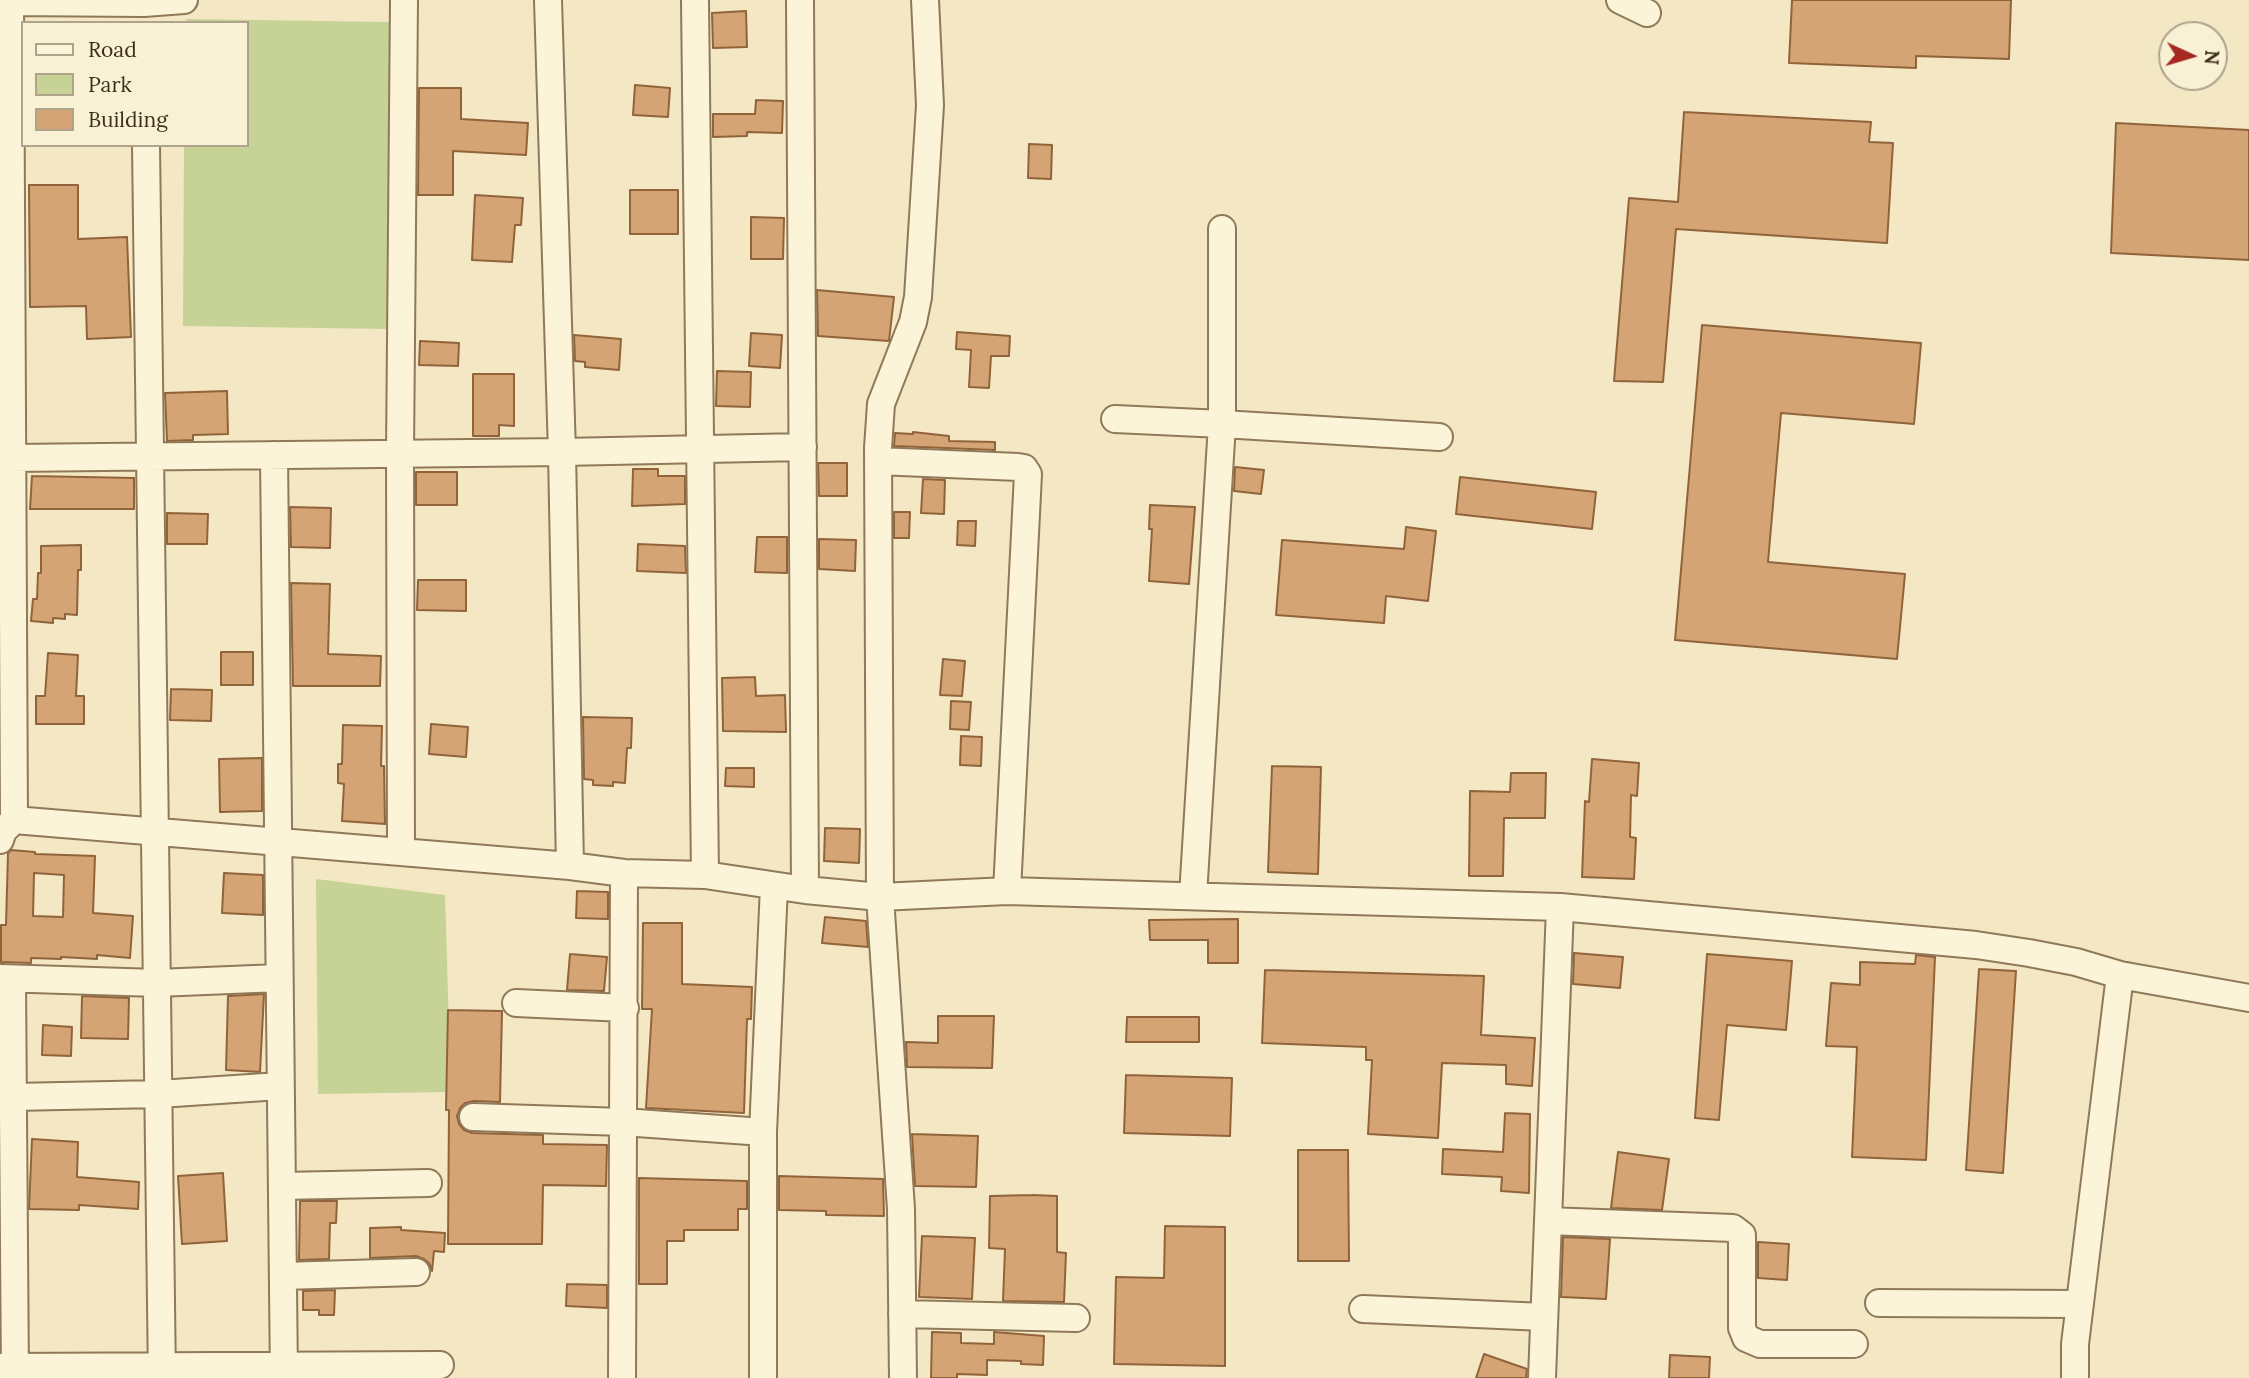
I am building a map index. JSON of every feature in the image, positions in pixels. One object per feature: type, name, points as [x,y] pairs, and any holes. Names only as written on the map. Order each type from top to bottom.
[{"type":"street","points":[[184,0],[144,8],[10,1],[12,458],[7,830],[155,831],[570,866],[624,873],[705,875],[805,890],[880,897],[1007,891],[1560,907],[1976,945],[2076,962],[2120,975],[2249,998]]},
{"type":"street","points":[[401,852],[400,454],[404,0]]},
{"type":"street","points":[[548,0],[562,452],[570,866]]},
{"type":"street","points":[[695,0],[705,875]]},
{"type":"street","points":[[800,0],[805,890]]},
{"type":"street","points":[[903,1378],[901,1209],[880,897],[878,460],[881,404],[913,322],[918,297],[930,105],[925,0]]},
{"type":"street","points":[[1620,0],[1647,13]]},
{"type":"street","points":[[146,147],[162,1372]]},
{"type":"street","points":[[1193,896],[1222,424],[1222,229]]},
{"type":"street","points":[[1115,419],[1439,437]]},
{"type":"street","points":[[12,458],[803,447]]},
{"type":"street","points":[[274,455],[284,1372]]},
{"type":"street","points":[[878,460],[1018,467],[1024,468],[1028,474],[1007,891]]},
{"type":"street","points":[[622,1378],[624,873]]},
{"type":"street","points":[[763,1378],[763,1132],[774,886]]},
{"type":"street","points":[[1542,1378],[1560,907]]},
{"type":"street","points":[[2075,1378],[2075,1344],[2120,975]]},
{"type":"street","points":[[279,978],[157,983],[6,979],[10,1371],[388,1372],[440,1365]]},
{"type":"street","points":[[516,1003],[625,1008]]},
{"type":"street","points":[[9,1088],[159,1094],[281,1086]]},
{"type":"street","points":[[472,1117],[623,1122],[763,1132]]},
{"type":"street","points":[[282,1186],[428,1182]]},
{"type":"street","points":[[1548,1221],[1733,1228],[1742,1236],[1742,1328],[1746,1338],[1760,1344],[1854,1344]]},
{"type":"street","points":[[283,1276],[416,1272]]},
{"type":"street","points":[[1879,1303],[2080,1304]]},
{"type":"street","points":[[1363,1309],[1544,1317]]},
{"type":"street","points":[[902,1314],[1076,1318]]},
{"type":"green space","points":[[186,19],[390,22],[387,329],[183,326],[184,147],[248,147],[248,21]]},
{"type":"green space","points":[[316,879],[445,895],[451,1092],[318,1094]]},
{"type":"building","points":[[1792,0],[2011,0],[2009,59],[1916,56],[1916,68],[1789,63]]},
{"type":"building","points":[[746,11],[747,47],[713,48],[712,13]]},
{"type":"building","points":[[635,85],[670,88],[668,117],[633,115]]},
{"type":"building","points":[[419,88],[461,88],[461,119],[528,123],[526,155],[453,151],[453,195],[418,195]]},
{"type":"building","points":[[756,100],[783,101],[782,133],[747,132],[747,136],[713,137],[713,114],[755,114]]},
{"type":"building","points":[[1684,112],[1871,122],[1869,142],[1893,143],[1887,243],[1676,229],[1663,382],[1614,381],[1629,198],[1678,202]]},
{"type":"building","points":[[2116,123],[2249,130],[2249,260],[2111,253]]},
{"type":"building","points":[[1029,144],[1052,145],[1051,179],[1028,178]]},
{"type":"building","points":[[29,185],[78,185],[78,239],[127,237],[131,337],[87,339],[86,306],[30,307]]},
{"type":"building","points":[[630,190],[678,190],[678,234],[630,234]]},
{"type":"building","points":[[475,195],[523,198],[521,225],[515,225],[512,262],[472,260]]},
{"type":"building","points":[[751,217],[784,218],[783,259],[751,259]]},
{"type":"building","points":[[817,290],[894,297],[889,341],[818,336]]},
{"type":"building","points":[[1702,325],[1921,343],[1914,424],[1781,413],[1768,562],[1905,574],[1897,659],[1675,640]]},
{"type":"building","points":[[957,332],[1010,336],[1009,356],[991,356],[989,388],[969,387],[971,350],[956,349]]},
{"type":"building","points":[[751,333],[782,335],[780,368],[749,366]]},
{"type":"building","points":[[574,335],[621,339],[619,370],[585,367],[585,362],[575,361]]},
{"type":"building","points":[[420,341],[459,343],[458,366],[419,365]]},
{"type":"building","points":[[717,371],[751,372],[750,407],[716,406]]},
{"type":"building","points":[[473,374],[514,374],[514,426],[499,425],[499,436],[473,436]]},
{"type":"building","points":[[227,391],[228,434],[193,435],[193,440],[167,441],[165,393]]},
{"type":"building","points":[[895,433],[949,436],[949,441],[995,442],[995,450],[894,446]]},
{"type":"building","points":[[818,463],[847,463],[847,496],[819,496]]},
{"type":"building","points":[[1235,467],[1264,470],[1261,494],[1234,491]]},
{"type":"building","points":[[633,469],[658,469],[658,476],[685,476],[685,504],[632,506]]},
{"type":"building","points":[[416,472],[457,472],[457,505],[416,505]]},
{"type":"building","points":[[32,476],[134,478],[134,509],[30,509]]},
{"type":"building","points":[[1460,477],[1596,492],[1592,529],[1456,514]]},
{"type":"building","points":[[923,479],[945,480],[944,514],[921,513]]},
{"type":"building","points":[[1150,505],[1195,507],[1189,584],[1149,581],[1152,529],[1149,529]]},
{"type":"building","points":[[290,507],[331,508],[330,548],[291,547]]},
{"type":"building","points":[[894,512],[910,512],[909,538],[894,538]]},
{"type":"building","points":[[167,513],[208,514],[207,544],[167,544]]},
{"type":"building","points":[[958,521],[976,521],[975,546],[957,545]]},
{"type":"building","points":[[1406,527],[1436,531],[1428,601],[1386,596],[1384,623],[1276,615],[1282,540],[1404,549]]},
{"type":"building","points":[[757,537],[787,537],[787,573],[755,572]]},
{"type":"building","points":[[819,539],[856,540],[855,571],[819,569]]},
{"type":"building","points":[[638,544],[685,546],[686,573],[637,571]]},
{"type":"building","points":[[81,545],[77,615],[65,614],[65,619],[53,618],[53,623],[31,621],[33,599],[37,599],[38,573],[41,573],[41,546]]},
{"type":"building","points":[[418,580],[466,580],[466,611],[417,610]]},
{"type":"building","points":[[291,583],[330,584],[328,654],[381,656],[380,686],[293,686]]},
{"type":"building","points":[[221,652],[253,652],[253,685],[221,685]]},
{"type":"building","points":[[48,653],[78,655],[76,696],[84,696],[84,724],[36,724],[36,696],[45,696]]},
{"type":"building","points":[[943,659],[965,661],[962,696],[940,695]]},
{"type":"building","points":[[755,677],[756,696],[785,695],[786,732],[723,731],[722,678]]},
{"type":"building","points":[[171,689],[212,690],[211,721],[170,720]]},
{"type":"building","points":[[951,701],[971,702],[969,730],[950,729]]},
{"type":"building","points":[[583,717],[632,718],[631,748],[627,748],[625,783],[613,782],[613,786],[593,785],[593,780],[584,779]]},
{"type":"building","points":[[431,724],[468,727],[466,757],[429,754]]},
{"type":"building","points":[[343,725],[382,726],[381,766],[384,766],[385,824],[342,821],[344,784],[338,783],[338,764],[342,764]]},
{"type":"building","points":[[961,736],[982,737],[981,766],[960,765]]},
{"type":"building","points":[[262,758],[262,811],[220,812],[219,759]]},
{"type":"building","points":[[1592,759],[1639,763],[1637,796],[1631,795],[1630,837],[1636,838],[1634,879],[1582,877],[1585,801],[1589,802]]},
{"type":"building","points":[[1272,766],[1321,767],[1318,874],[1268,872]]},
{"type":"building","points":[[726,768],[754,768],[754,787],[725,786]]},
{"type":"building","points":[[1511,773],[1546,773],[1545,818],[1504,818],[1503,876],[1469,876],[1470,791],[1510,792]]},
{"type":"building","points":[[825,828],[860,829],[859,863],[824,861]]},
{"type":"building","points":[[11,850],[35,854],[95,856],[93,913],[133,916],[130,958],[97,955],[97,959],[61,957],[31,958],[31,963],[1,962],[1,925],[6,925],[8,853]],"holes":[[[34,873],[64,875],[63,917],[33,916]]]},
{"type":"building","points":[[224,873],[263,875],[263,915],[222,913]]},
{"type":"building","points":[[577,891],[608,892],[608,919],[576,918]]},
{"type":"building","points":[[825,917],[866,921],[868,947],[822,943]]},
{"type":"building","points":[[1238,919],[1238,963],[1208,963],[1208,940],[1150,940],[1149,920]]},
{"type":"building","points":[[643,923],[682,923],[682,984],[752,987],[751,1019],[747,1019],[744,1113],[646,1108],[652,1009],[642,1009]]},
{"type":"building","points":[[1574,953],[1623,957],[1620,988],[1573,984]]},
{"type":"building","points":[[570,954],[607,957],[604,991],[567,990]]},
{"type":"building","points":[[1707,954],[1792,961],[1786,1030],[1727,1025],[1719,1120],[1695,1118]]},
{"type":"building","points":[[1916,955],[1935,957],[1926,1160],[1852,1157],[1857,1047],[1826,1046],[1831,983],[1860,985],[1860,962],[1915,964]]},
{"type":"building","points":[[1979,969],[2016,971],[2003,1173],[1966,1170]]},
{"type":"building","points":[[1265,970],[1484,976],[1481,1035],[1535,1038],[1532,1086],[1506,1084],[1506,1065],[1442,1063],[1438,1138],[1368,1134],[1372,1060],[1366,1060],[1366,1047],[1262,1043]]},
{"type":"building","points":[[264,994],[260,1072],[226,1070],[228,996]]},
{"type":"building","points":[[82,996],[129,998],[128,1039],[81,1038]]},
{"type":"building","points":[[448,1010],[502,1011],[500,1102],[465,1103],[457,1116],[464,1130],[472,1133],[543,1135],[543,1144],[607,1145],[606,1186],[543,1185],[542,1244],[448,1244]]},
{"type":"building","points":[[938,1016],[994,1016],[992,1068],[907,1067],[906,1042],[938,1043]]},
{"type":"building","points":[[1127,1017],[1199,1017],[1199,1042],[1126,1042]]},
{"type":"building","points":[[43,1025],[72,1027],[71,1056],[42,1055]]},
{"type":"building","points":[[1126,1075],[1232,1078],[1230,1136],[1124,1133]]},
{"type":"building","points":[[1505,1113],[1530,1114],[1529,1193],[1501,1191],[1502,1177],[1442,1174],[1443,1149],[1503,1152]]},
{"type":"building","points":[[912,1134],[978,1136],[976,1187],[915,1186]]},
{"type":"building","points":[[32,1139],[78,1142],[77,1177],[139,1182],[138,1209],[79,1205],[79,1210],[29,1209]]},
{"type":"building","points":[[1298,1150],[1348,1150],[1349,1261],[1298,1261]]},
{"type":"building","points":[[1618,1152],[1669,1159],[1662,1210],[1611,1208]]},
{"type":"building","points":[[223,1173],[227,1241],[182,1244],[178,1176]]},
{"type":"building","points":[[779,1176],[883,1179],[884,1216],[826,1215],[826,1211],[779,1210]]},
{"type":"building","points":[[639,1178],[747,1181],[747,1209],[738,1209],[738,1230],[684,1230],[684,1241],[667,1241],[667,1284],[639,1284]]},
{"type":"building","points":[[990,1196],[1057,1196],[1057,1252],[1066,1253],[1064,1302],[1003,1301],[1005,1249],[989,1248]]},
{"type":"building","points":[[300,1201],[337,1201],[336,1223],[330,1223],[329,1259],[299,1260]]},
{"type":"building","points":[[1165,1226],[1225,1227],[1225,1366],[1114,1364],[1116,1277],[1164,1278]]},
{"type":"building","points":[[401,1227],[401,1230],[445,1233],[444,1252],[434,1251],[432,1271],[429,1263],[416,1256],[370,1258],[370,1228]]},
{"type":"building","points":[[922,1236],[975,1238],[972,1299],[919,1297]]},
{"type":"building","points":[[1563,1237],[1610,1239],[1606,1299],[1561,1297]]},
{"type":"building","points":[[1758,1242],[1789,1244],[1787,1280],[1758,1278]]},
{"type":"building","points":[[567,1284],[607,1285],[607,1308],[566,1306]]},
{"type":"building","points":[[335,1290],[334,1315],[319,1315],[319,1310],[303,1310],[303,1291]]},
{"type":"building","points":[[932,1332],[961,1333],[961,1343],[994,1344],[994,1332],[1044,1336],[1043,1365],[987,1360],[987,1375],[957,1374],[957,1378],[931,1378]]},
{"type":"building","points":[[1484,1354],[1527,1369],[1526,1378],[1476,1378]]},
{"type":"building","points":[[1670,1355],[1710,1357],[1709,1378],[1669,1378]]}]
